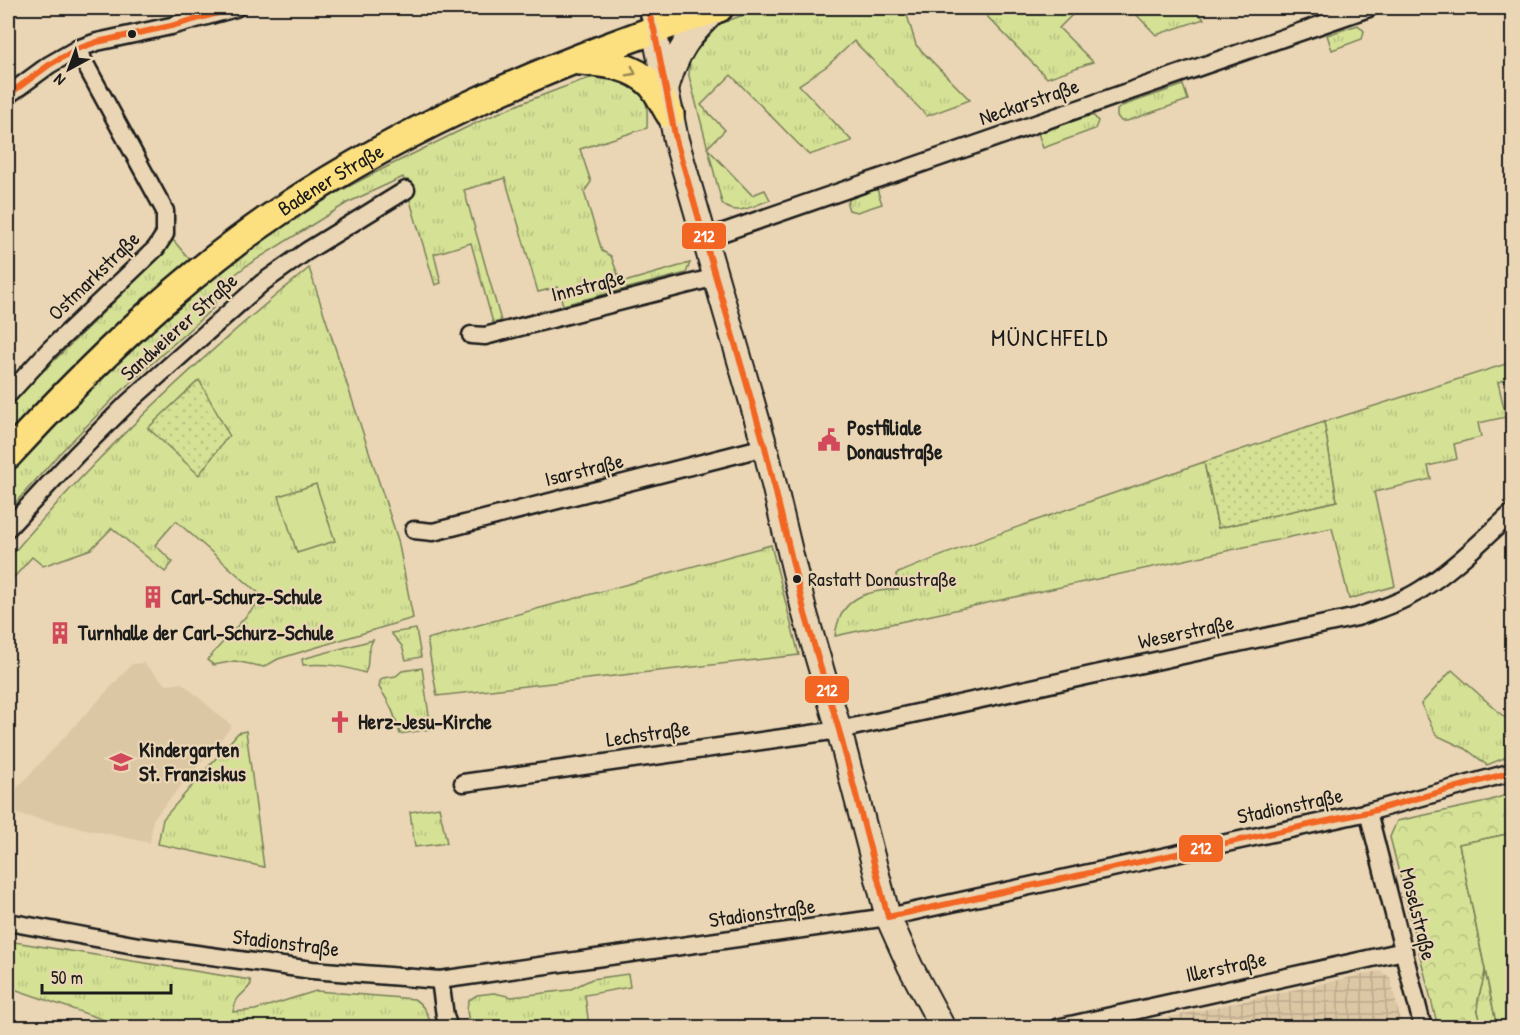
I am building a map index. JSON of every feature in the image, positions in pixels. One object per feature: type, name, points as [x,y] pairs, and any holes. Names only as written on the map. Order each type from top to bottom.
[{"type":"main road","name":"Badener Straße","points":[[8,455],[73,386],[179,288],[280,211],[343,171],[414,132],[492,95],[575,61],[651,18],[717,8]]},
{"type":"main road","points":[[575,61],[606,63],[631,70],[652,85],[668,103]]},
{"type":"street","points":[[668,103],[673,65],[682,45],[717,8]]},
{"type":"street","name":"Neckarstraße","points":[[704,239],[1369,8]]},
{"type":"street","points":[[8,95],[49,65],[77,49],[97,42],[171,26],[228,9]]},
{"type":"street","points":[[651,18],[668,103],[704,239],[765,447],[805,614],[839,730],[888,917],[910,966],[943,1028]]},
{"type":"street","name":"Ostmarkstraße","points":[[8,394],[50,349],[156,248],[165,234],[165,211],[77,49]]},
{"type":"street","name":"Sandweierer Straße","points":[[8,528],[129,402],[262,283],[307,251],[406,190]]},
{"type":"street","name":"Innstraße","points":[[471,335],[485,336],[716,277]]},
{"type":"street","name":"Isarstraße","points":[[414,530],[433,532],[765,447]]},
{"type":"street","name":"Weserstraße","points":[[839,730],[1357,617],[1390,606],[1421,589],[1445,572],[1512,513]]},
{"type":"street","name":"Lechstraße","points":[[463,783],[839,730]]},
{"type":"street","name":"Stadionstraße","points":[[8,922],[139,946],[312,970],[440,981],[888,917],[1368,812],[1512,772]]},
{"type":"street","name":"Moselstraße","points":[[1368,812],[1423,1028]]},
{"type":"street","name":"Illerstraße","points":[[1057,1028],[1404,951]]},
{"type":"street","points":[[440,981],[449,1028]]},
{"type":"shaded area","name":"Kindergarten St. Franziskus","points":[[143,663],[167,685],[182,683],[232,726],[153,819],[150,843],[8,812],[8,798],[132,664]]},
{"type":"shaded area","points":[[1379,971],[1390,977],[1402,1027],[1125,1027]]},
{"type":"green space","points":[[763,8],[931,8],[907,15],[916,45],[970,100],[927,116],[854,41],[827,66],[799,85],[852,141],[809,155],[731,75],[701,105],[725,130],[708,147],[689,76],[690,54],[713,26]]},
{"type":"green space","points":[[979,8],[1065,8],[1072,15],[1059,28],[1093,62],[1047,78]]},
{"type":"green space","points":[[1130,8],[1193,8],[1204,19],[1156,35]]},
{"type":"green space","points":[[1358,25],[1364,31],[1362,39],[1332,50],[1327,35]]},
{"type":"green space","points":[[607,75],[625,81],[644,97],[647,106],[647,128],[580,149],[591,182],[584,192],[602,251],[611,256],[621,283],[690,263],[686,273],[563,305],[558,287],[538,292],[505,178],[464,190],[501,321],[493,323],[471,243],[434,254],[441,283],[435,285],[403,177],[347,203],[246,266],[219,287],[214,307],[116,396],[59,454],[8,511],[8,472],[130,347],[196,290],[265,237],[354,184],[511,107],[579,82]]},
{"type":"green space","points":[[1183,85],[1188,100],[1127,121],[1121,121],[1117,116],[1117,110],[1122,106]]},
{"type":"green space","points":[[1094,116],[1098,121],[1095,129],[1043,148],[1038,133]]},
{"type":"green space","points":[[708,149],[752,195],[765,190],[770,200],[739,210],[733,210],[722,203]]},
{"type":"green space","points":[[877,189],[882,204],[857,212],[849,210],[847,204],[850,199]]},
{"type":"green space","points":[[173,240],[191,261],[8,438],[8,409],[30,384],[155,262]]},
{"type":"green space","points":[[309,268],[398,540],[413,618],[278,659],[264,667],[235,661],[214,665],[207,660],[263,597],[176,521],[155,545],[173,562],[165,572],[112,528],[91,549],[43,566],[32,557],[8,584],[8,559],[78,481],[190,371]]},
{"type":"green space","points":[[1512,362],[1512,378],[1498,382],[1506,417],[1478,423],[1481,437],[1454,444],[1457,459],[1428,466],[1431,479],[1374,492],[1395,586],[1349,599],[1332,528],[835,636],[842,613],[848,605],[864,595],[898,589],[896,574],[1087,502],[1204,462],[1218,528],[1337,501],[1324,422]]},
{"type":"green space","points":[[199,380],[229,435],[199,475],[148,428]]},
{"type":"green space","points":[[1324,422],[1337,501],[1218,528],[1204,462]]},
{"type":"green space","points":[[316,484],[335,541],[297,553],[279,496]]},
{"type":"green space","points":[[771,545],[799,655],[437,696],[427,639]]},
{"type":"green space","points":[[416,629],[421,657],[406,660],[402,646],[391,633]]},
{"type":"green space","points":[[373,640],[365,673],[319,664],[303,665],[302,659]]},
{"type":"green space","points":[[422,668],[431,729],[400,734],[397,721],[379,687],[380,681],[383,678],[396,676],[402,671]]},
{"type":"green space","points":[[1452,670],[1512,724],[1512,755],[1487,765],[1466,749],[1436,735],[1421,704]]},
{"type":"green space","points":[[246,731],[264,867],[158,844],[163,819],[238,733]]},
{"type":"green space","points":[[1512,793],[1512,833],[1459,844],[1485,970],[1477,1005],[1484,1027],[1438,1027],[1390,837],[1397,821],[1482,803]]},
{"type":"green space","points":[[439,807],[447,843],[415,847],[410,812]]},
{"type":"green space","points":[[1512,833],[1512,1027],[1497,1027],[1459,844]]},
{"type":"green space","points":[[8,941],[250,980],[251,984],[238,998],[233,1012],[255,1010],[316,991],[414,999],[423,1008],[432,1027],[125,1027],[8,987]]},
{"type":"green space","points":[[1485,970],[1497,1027],[1484,1027],[1478,1011],[1478,999]]},
{"type":"green space","points":[[628,974],[630,987],[585,995],[589,1026],[587,1027],[472,1027],[468,1017],[469,1000],[477,995],[494,993],[512,997],[569,990],[592,979]]},
{"type":"transit line","name":"212","points":[[8,95],[49,65],[77,49],[236,8]]},
{"type":"transit line","name":"212","points":[[647,8],[654,29],[676,140],[765,447],[805,614],[839,730],[888,917]]},
{"type":"transit line","name":"212","points":[[888,917],[1368,812],[1512,772]]},
{"type":"place","name":"Postfiliale Donaustraße","points":[[829,440]]},
{"type":"place","name":"Rastatt Donaustraße","points":[[797,579]]},
{"type":"place","name":"Carl-Schurz-Schule","points":[[153,597]]},
{"type":"place","name":"Turnhalle der Carl-Schurz-Schule","points":[[60,633]]},
{"type":"place","name":"Herz-Jesu-Kirche","points":[[340,722]]},
{"type":"place","name":"Kindergarten St. Franziskus","points":[[121,762]]},
{"type":"district","name":"MÜNCHFELD","points":[[1050,338]]}]
